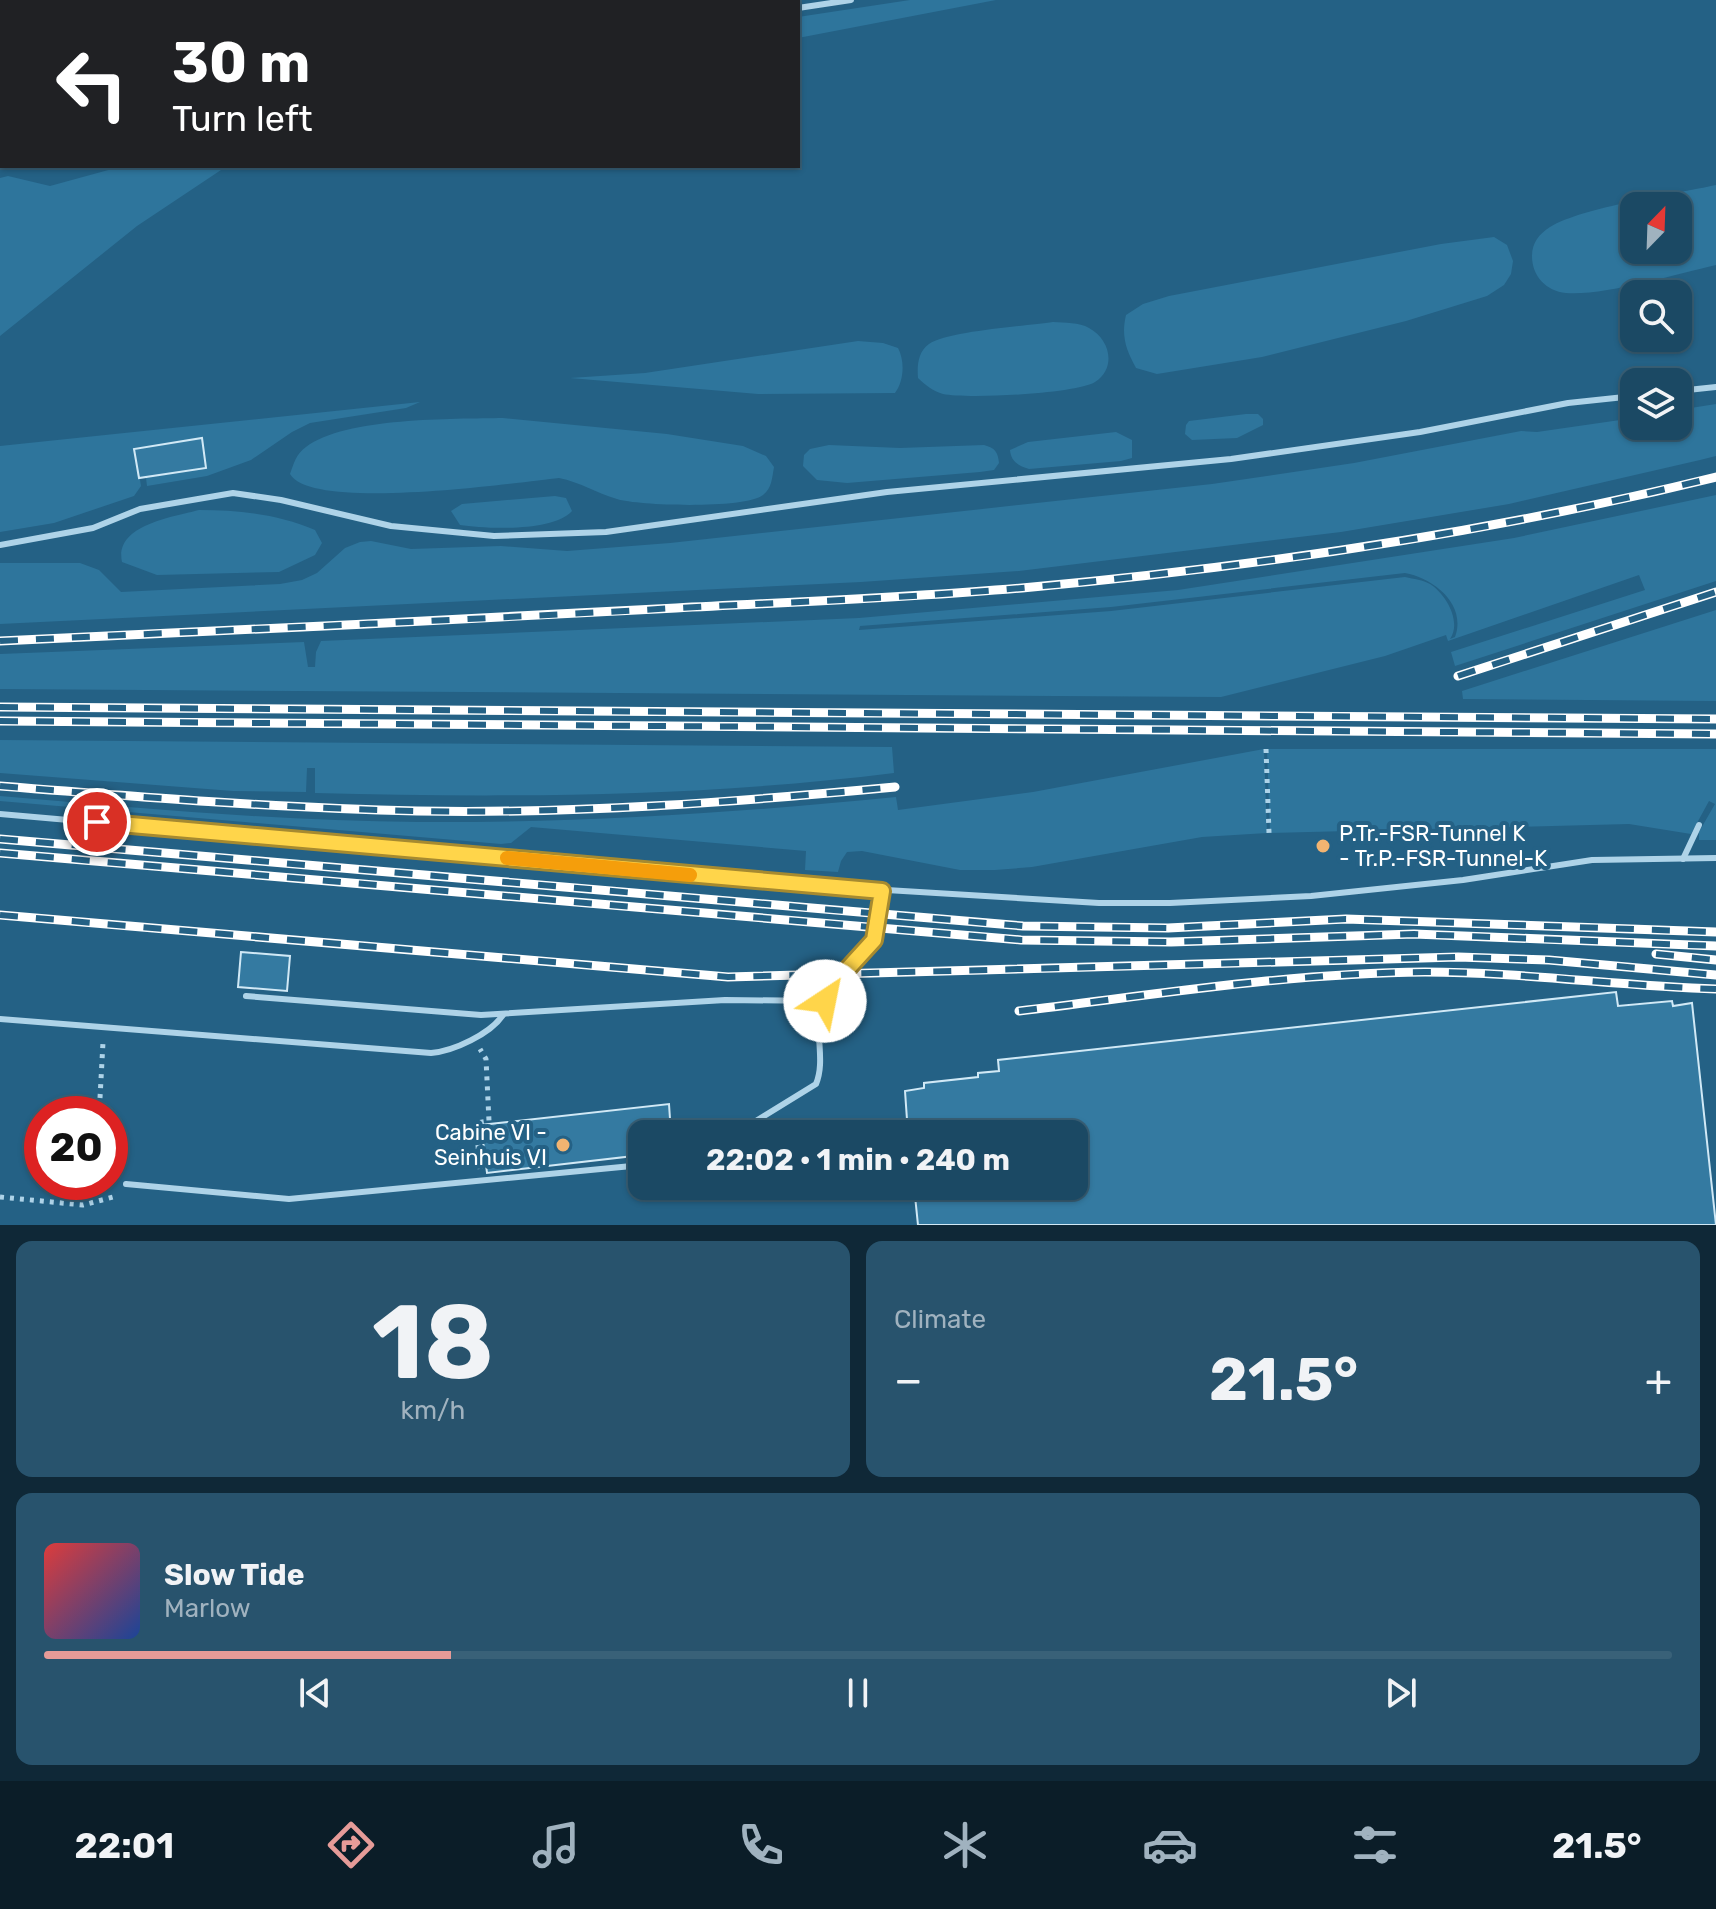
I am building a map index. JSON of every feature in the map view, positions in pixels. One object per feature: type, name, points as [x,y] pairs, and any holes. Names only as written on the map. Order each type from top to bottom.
[{"type":"lane","points":[[800,8],[851,0]]},
{"type":"lane","points":[[1692,390],[1716,387]]},
{"type":"lane","points":[[0,545],[93,528],[140,509],[233,493],[281,500],[391,526],[494,536],[606,532],[887,492],[1231,459],[1420,432],[1568,403],[1620,397]]},
{"type":"lane","points":[[0,814],[882,891],[1099,903],[1242,901],[1390,889],[1592,860],[1716,858]]},
{"type":"lane","points":[[1683,859],[1699,825]]},
{"type":"lane","points":[[758,1120],[816,1084],[821,1072],[819,1013],[843,974],[874,940],[882,891]]},
{"type":"lane","points":[[246,996],[447,1014],[503,1015],[725,1000],[825,1001]]},
{"type":"lane","points":[[0,1019],[416,1053],[442,1052],[498,1023],[503,1015]]},
{"type":"lane","points":[[128,1184],[289,1199],[628,1166]]},
{"type":"path","points":[[1266,749],[1269,833]]},
{"type":"path","points":[[100,1096],[104,1029]]},
{"type":"path","points":[[473,1036],[486,1059],[489,1121],[476,1123],[481,1182]]},
{"type":"path","points":[[0,1197],[24,1199]]},
{"type":"path","points":[[31,1200],[83,1205],[101,1200]]},
{"type":"shaded area","points":[[910,0],[996,0],[800,38],[800,17]]},
{"type":"shaded area","points":[[116,168],[224,168],[137,226],[0,336],[0,178],[8,176],[50,186]]},
{"type":"shaded area","points":[[1716,185],[1716,265],[1653,280],[1620,280],[1620,288],[1582,293],[1559,292],[1546,286],[1537,276],[1532,256],[1539,236],[1565,220],[1620,204],[1620,264],[1692,264],[1692,192],[1681,192]]},
{"type":"shaded area","points":[[1494,237],[1507,245],[1513,261],[1511,274],[1504,285],[1487,296],[1406,321],[1262,357],[1157,374],[1136,368],[1127,349],[1124,336],[1126,315],[1143,304],[1169,296],[1441,244]]},
{"type":"shaded area","points":[[1053,322],[1085,326],[1102,339],[1108,362],[1102,376],[1095,382],[1067,390],[974,396],[943,394],[929,388],[918,378],[922,351],[939,339]]},
{"type":"shaded area","points":[[858,341],[898,348],[902,371],[895,393],[758,394],[570,378],[645,373]]},
{"type":"shaded area","points":[[420,402],[406,408],[310,423],[251,460],[207,476],[147,486],[146,478],[206,468],[202,439],[135,448],[141,486],[134,496],[54,523],[0,532],[0,446]]},
{"type":"shaded area","points":[[1716,404],[1716,456],[1509,504],[1341,532],[1019,571],[861,582],[0,624],[0,563],[80,563],[99,570],[121,592],[280,584],[302,580],[317,573],[345,548],[360,542],[371,541],[411,549],[501,546],[567,551],[670,543],[1212,484],[1354,463],[1521,431],[1537,432],[1620,420],[1620,440],[1692,440],[1692,408]]},
{"type":"shaded area","points":[[1258,414],[1263,419],[1263,425],[1237,438],[1192,440],[1185,434],[1189,421]]},
{"type":"shaded area","points":[[503,418],[667,434],[743,446],[766,456],[774,467],[772,479],[766,492],[753,499],[736,503],[668,505],[609,497],[559,478],[460,489],[373,493],[335,491],[306,485],[290,474],[306,447],[346,430],[401,422]]},
{"type":"shaded area","points":[[1116,432],[1132,440],[1132,458],[1029,469],[1016,463],[1010,450],[1028,442]]},
{"type":"shaded area","points":[[829,445],[900,448],[984,445],[995,451],[999,463],[994,470],[980,472],[847,483],[817,480],[803,466],[804,455],[810,449]]},
{"type":"shaded area","points":[[1716,495],[1716,581],[1455,666],[1451,652],[1645,590],[1639,575],[1448,641],[1446,635],[1385,656],[1221,697],[0,689],[0,654],[304,642],[308,667],[315,667],[321,641],[859,618],[1178,590],[1514,538]],"holes":[[[1405,573],[1436,587],[1452,604],[1456,614],[1455,637],[1450,639],[1453,617],[1442,594],[1427,583],[1405,577],[1111,611],[859,630],[860,626],[1111,607]]]},
{"type":"shaded area","points":[[555,496],[566,498],[572,511],[563,518],[535,526],[502,528],[460,525],[451,511],[462,504]]},
{"type":"shaded area","points":[[199,510],[244,512],[287,520],[315,530],[322,543],[315,555],[279,572],[157,575],[122,562],[122,549],[136,531],[161,520]]},
{"type":"shaded area","points":[[1716,610],[1716,701],[1463,699],[1462,691]]},
{"type":"shaded area","points":[[0,740],[892,747],[894,773],[677,791],[460,795],[315,793],[315,768],[307,768],[306,792],[233,791],[0,773]]},
{"type":"shaded area","points":[[1264,749],[1267,833],[1202,837],[1032,867],[995,870],[960,870],[862,851],[847,852],[838,872],[805,870],[806,851],[531,827],[511,843],[501,844],[0,801],[0,796],[261,816],[418,822],[657,816],[896,797],[898,810],[1033,792]]},
{"type":"shaded area","points":[[1267,749],[1716,749],[1716,840],[1699,840],[1699,832],[1715,804],[1709,801],[1691,834],[1629,824],[1270,833]]},
{"type":"building","points":[[202,438],[206,468],[139,478],[134,449]]},
{"type":"building","points":[[241,952],[290,956],[287,991],[238,987]]},
{"type":"building","points":[[1616,992],[1618,1006],[1672,1001],[1673,1006],[1692,1003],[1716,1225],[918,1225],[915,1200],[1088,1200],[1088,1120],[907,1120],[905,1091],[924,1088],[924,1083],[978,1077],[978,1073],[999,1071],[998,1060]]},
{"type":"building","name":"Cabine VI - Seinhuis VI","points":[[669,1104],[670,1120],[628,1120],[628,1157],[487,1173],[481,1125]]},
{"type":"railway","points":[[0,641],[849,600],[1022,588],[1197,570],[1371,546],[1545,515],[1716,477]]},
{"type":"railway","points":[[1458,676],[1716,592]]},
{"type":"railway","points":[[0,707],[1716,719]]},
{"type":"railway","points":[[0,721],[1716,734]]},
{"type":"railway","points":[[0,786],[261,805],[477,811],[656,806],[895,787]]},
{"type":"railway","points":[[0,839],[1023,926],[1168,928],[1346,919],[1716,932]]},
{"type":"railway","points":[[0,853],[1021,940],[1171,942],[1414,934],[1716,946]]},
{"type":"railway","points":[[0,915],[728,977],[1458,957],[1549,960],[1716,975]]},
{"type":"railway","points":[[1656,954],[1716,960]]},
{"type":"railway","points":[[1019,1011],[1221,986],[1374,973],[1498,974],[1716,989]]},
{"type":"slow traffic","points":[[507,858],[690,875]]},
{"type":"place","name":"P.Tr.-FSR-Tunnel K - Tr.P.-FSR-Tunnel-K","points":[[1323,846]]},
{"type":"place","name":"Cabine VI - Seinhuis VI","points":[[563,1145]]},
{"type":"route","points":[[97,822],[882,891],[874,940],[843,974],[825,1001]]}]
